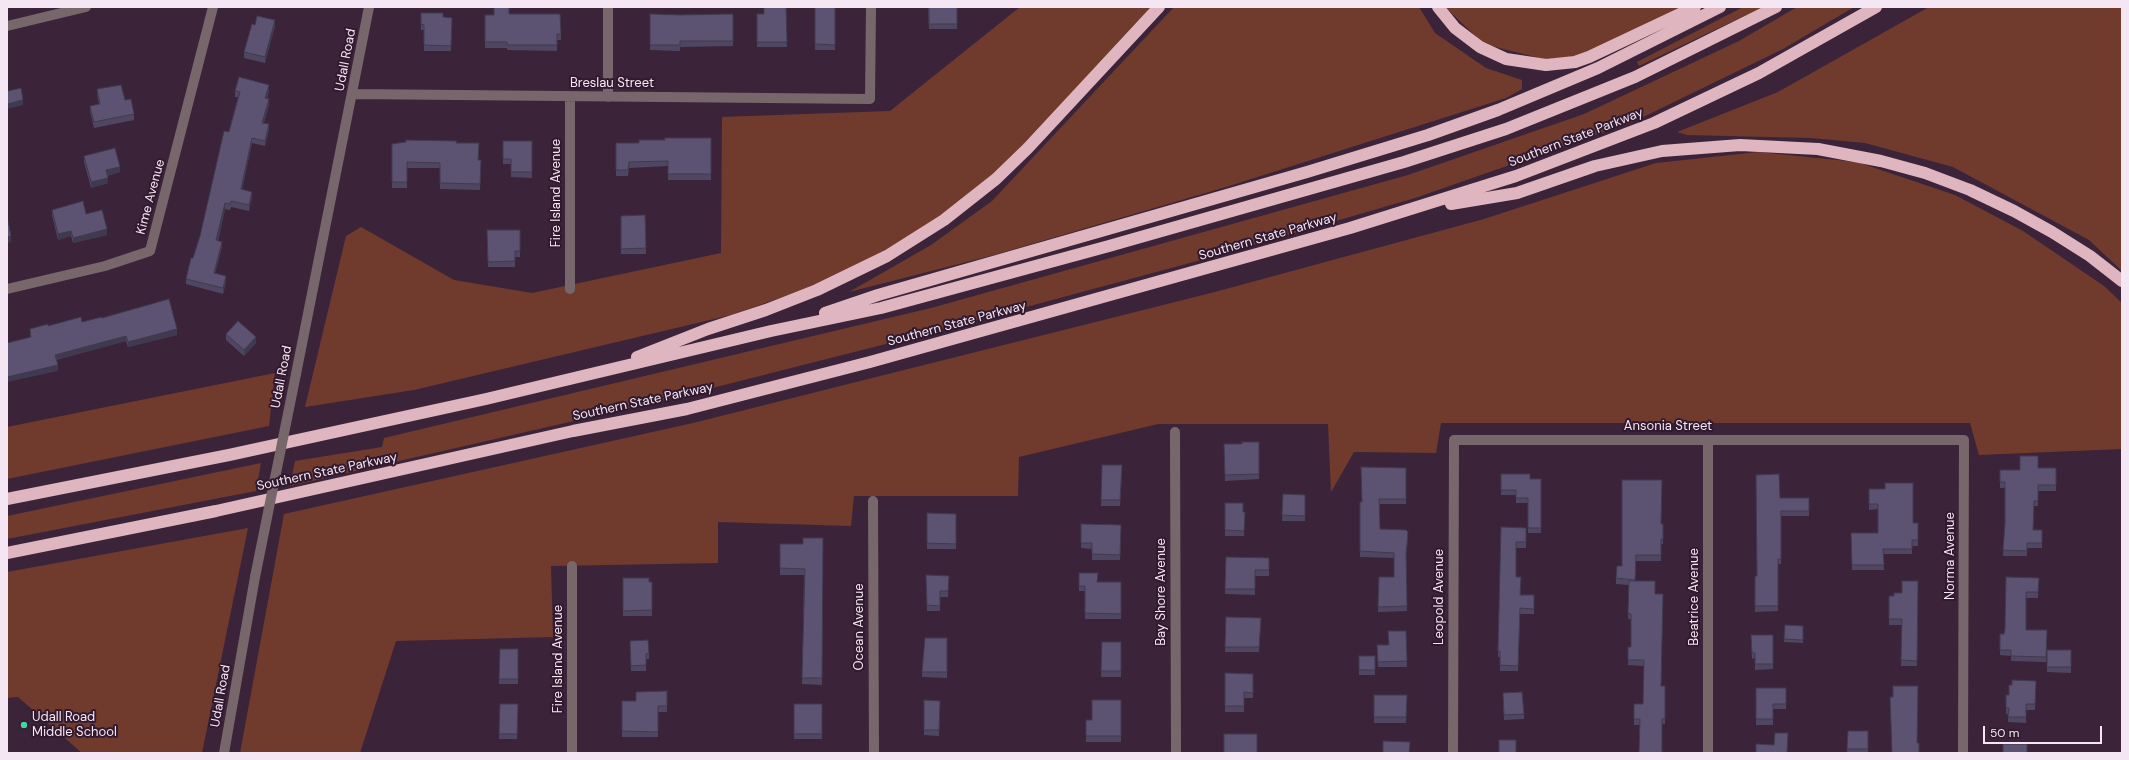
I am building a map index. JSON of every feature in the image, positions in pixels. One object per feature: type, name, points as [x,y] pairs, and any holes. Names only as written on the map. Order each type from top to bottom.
[{"type":"highway","points":[[600,373],[708,329],[766,310],[817,290],[867,266],[914,240],[960,208],[1013,164],[1159,7]]},
{"type":"highway","points":[[1438,7],[1455,28],[1480,47],[1506,59],[1546,65],[1575,62],[1589,57],[1695,7]]},
{"type":"highway","points":[[770,331],[878,295],[1307,172],[1428,135],[1510,105],[1598,68],[1720,7]]},
{"type":"highway","points":[[7,499],[229,455],[600,373],[770,331],[881,308],[1046,264],[1439,151],[1506,129],[1599,93],[1682,55],[1776,7]]},
{"type":"highway","name":"Southern State Parkway","points":[[7,553],[216,511],[573,431],[687,409],[870,362],[1075,306],[1405,212],[1537,169],[1654,123],[1760,73],[1876,7]]},
{"type":"highway","points":[[1405,212],[1517,193],[1601,164],[1662,150],[1740,145],[1797,147],[1881,161],[1925,173],[1970,190],[2014,211],[2052,232],[2090,256],[2122,281]]},
{"type":"street","points":[[7,26],[86,7]]},
{"type":"street","name":"Kime Avenue","points":[[7,289],[105,266],[150,251],[213,7]]},
{"type":"street","name":"Udall Road","points":[[224,753],[255,577],[353,94],[369,7]]},
{"type":"street","points":[[608,7],[608,97]]},
{"type":"street","name":"Breslau Street","points":[[353,94],[870,99],[871,7]]},
{"type":"street","name":"Fire Island Avenue","points":[[570,97],[570,289]]},
{"type":"street","name":"Bay Shore Avenue","points":[[1175,432],[1176,753]]},
{"type":"street","name":"Ansonia Street","points":[[1454,440],[1882,441]]},
{"type":"street","name":"Leopold Avenue","points":[[1453,753],[1454,440]]},
{"type":"street","name":"Beatrice Avenue","points":[[1708,440],[1708,753]]},
{"type":"street","name":"Norma Avenue","points":[[1882,441],[1964,440],[1963,753]]},
{"type":"street","name":"Ocean Avenue","points":[[873,501],[874,753]]},
{"type":"street","name":"Fire Island Avenue","points":[[572,566],[572,753]]},
{"type":"shaded area","points":[[1020,7],[1152,7],[1058,112],[969,199],[849,274],[731,315],[414,390],[305,407],[346,236],[361,227],[454,280],[532,293],[721,253],[722,117],[890,111]]},
{"type":"shaded area","points":[[1174,7],[1419,7],[1435,33],[1486,68],[1522,80],[1522,89],[1506,98],[1226,187],[994,255],[849,292],[931,245],[992,201]]},
{"type":"shaded area","points":[[1445,7],[1682,7],[1584,55],[1547,60],[1484,44]]},
{"type":"shaded area","points":[[1743,7],[1763,7],[1639,66],[1637,62]]},
{"type":"shaded area","points":[[1797,7],[1854,7],[1783,49],[1633,122],[1415,198],[1212,257],[937,331],[661,401],[290,486],[295,461],[382,447],[384,438],[931,308],[1408,175],[1584,114],[1739,41]]},
{"type":"shaded area","points":[[1929,7],[2122,7],[2122,271],[2089,240],[1953,167],[1865,143],[1811,138],[1687,135],[1677,132],[1778,92]]},
{"type":"shaded area","points":[[1758,152],[1857,162],[1955,195],[2023,231],[2104,286],[2122,303],[2122,449],[1979,455],[1970,423],[1441,423],[1436,453],[1354,452],[1331,492],[1328,424],[1158,424],[1019,457],[1018,496],[854,496],[851,526],[718,522],[718,563],[551,566],[553,637],[396,641],[360,753],[240,753],[284,514],[693,423],[1211,293],[1484,219],[1656,163]]},
{"type":"shaded area","points":[[275,373],[269,426],[7,479],[7,427]]},
{"type":"shaded area","points":[[261,463],[256,491],[7,539],[7,516]]},
{"type":"shaded area","points":[[248,528],[202,753],[82,753],[18,697],[7,698],[7,572]]},
{"type":"building","points":[[494,7],[509,7],[509,14],[560,14],[561,34],[557,34],[557,45],[507,45],[507,42],[485,42],[485,15],[494,15]]},
{"type":"building","points":[[764,7],[786,7],[787,42],[757,42],[757,14],[764,14]]},
{"type":"building","points":[[815,7],[835,7],[835,45],[815,44]]},
{"type":"building","points":[[929,7],[957,7],[957,24],[929,24]]},
{"type":"building","points":[[421,13],[443,13],[443,17],[452,18],[451,46],[424,45],[424,25],[421,24]]},
{"type":"building","points":[[650,14],[733,14],[733,41],[680,41],[680,45],[650,45]]},
{"type":"building","points":[[257,16],[275,20],[265,57],[244,52],[252,24],[255,25]]},
{"type":"building","points":[[239,77],[269,85],[265,98],[269,99],[262,123],[269,124],[265,141],[252,138],[241,189],[252,192],[249,205],[231,201],[230,204],[225,203],[216,240],[222,242],[214,273],[226,276],[223,288],[186,279],[191,258],[193,258],[200,236],[224,131],[229,132],[240,92],[235,91]]},
{"type":"building","points":[[7,84],[8,91],[21,88],[23,100],[7,104]]},
{"type":"building","points":[[121,85],[125,100],[131,99],[134,114],[94,122],[90,106],[100,104],[97,89]]},
{"type":"building","points":[[665,138],[711,138],[711,174],[668,174],[668,161],[629,162],[628,170],[616,170],[616,143],[639,143],[639,140],[665,140]]},
{"type":"building","points":[[406,140],[479,143],[478,160],[481,160],[480,184],[440,183],[440,163],[407,162],[407,182],[392,182],[392,144],[406,142]]},
{"type":"building","points":[[503,141],[532,141],[532,172],[511,172],[511,159],[503,159]]},
{"type":"building","points":[[115,148],[120,167],[106,170],[108,178],[91,182],[84,156]]},
{"type":"building","points":[[83,201],[86,214],[102,210],[107,229],[73,238],[71,231],[58,234],[52,210]]},
{"type":"building","points":[[645,215],[646,248],[621,249],[621,216]]},
{"type":"building","points":[[7,216],[11,236],[7,237]]},
{"type":"building","points":[[487,230],[520,230],[520,251],[515,251],[515,261],[488,262]]},
{"type":"building","points":[[169,299],[177,329],[128,342],[126,336],[55,355],[58,365],[7,377],[7,343],[31,337],[30,329],[48,324],[48,326],[81,317],[82,322],[102,318]]},
{"type":"building","points":[[238,321],[256,337],[244,350],[226,334]]},
{"type":"building","points":[[1242,442],[1259,442],[1259,474],[1225,475],[1224,444],[1242,444]]},
{"type":"building","points":[[2020,456],[2038,456],[2038,468],[2056,468],[2056,485],[2038,485],[2038,501],[2034,501],[2033,530],[2042,530],[2042,543],[2027,543],[2027,551],[2003,550],[2005,524],[2005,482],[2000,482],[2000,470],[2020,470]]},
{"type":"building","points":[[1102,465],[1122,465],[1120,500],[1101,500]]},
{"type":"building","points":[[1361,467],[1406,468],[1406,499],[1379,499],[1380,529],[1406,530],[1408,532],[1406,553],[1407,606],[1378,607],[1379,577],[1394,577],[1394,553],[1360,551],[1360,502],[1362,502]]},
{"type":"building","points":[[1501,474],[1530,474],[1530,479],[1541,479],[1541,528],[1528,528],[1528,498],[1516,498],[1516,490],[1501,490]]},
{"type":"building","points":[[1779,474],[1780,498],[1809,498],[1809,511],[1781,511],[1781,559],[1778,559],[1778,606],[1755,606],[1755,576],[1757,576],[1756,475]]},
{"type":"building","points":[[1622,480],[1662,480],[1661,524],[1663,524],[1663,539],[1661,539],[1661,555],[1636,555],[1635,580],[1616,578],[1617,566],[1622,566]]},
{"type":"building","points":[[1885,483],[1913,483],[1913,523],[1918,523],[1918,540],[1912,540],[1912,549],[1883,549],[1884,565],[1852,565],[1851,533],[1878,533],[1878,504],[1869,504],[1869,489],[1885,489]]},
{"type":"building","points":[[1283,494],[1305,495],[1305,516],[1282,515]]},
{"type":"building","points":[[1225,503],[1243,503],[1243,512],[1245,512],[1244,531],[1225,530]]},
{"type":"building","points":[[927,513],[956,514],[956,544],[927,543]]},
{"type":"building","points":[[1081,524],[1121,525],[1120,555],[1092,554],[1092,543],[1081,543]]},
{"type":"building","points":[[1501,527],[1526,528],[1526,542],[1516,542],[1516,577],[1521,577],[1520,595],[1534,595],[1534,609],[1520,608],[1518,666],[1500,665],[1500,651],[1498,651]]},
{"type":"building","points":[[803,538],[823,538],[822,678],[802,678],[805,569],[780,568],[780,544],[803,544]]},
{"type":"building","points":[[1226,557],[1269,558],[1269,570],[1255,570],[1255,589],[1225,589]]},
{"type":"building","points":[[1079,573],[1098,573],[1097,582],[1121,582],[1121,614],[1085,613],[1085,586],[1079,586]]},
{"type":"building","points":[[926,575],[949,576],[948,591],[940,591],[940,606],[927,605]]},
{"type":"building","points":[[2006,577],[2039,578],[2038,592],[2026,592],[2026,630],[2047,630],[2046,657],[2011,656],[2011,650],[2000,650],[2000,634],[2004,634],[2005,629]]},
{"type":"building","points":[[623,578],[649,578],[649,582],[652,582],[652,610],[623,611]]},
{"type":"building","points":[[1629,581],[1655,581],[1655,594],[1663,594],[1661,686],[1665,686],[1665,719],[1662,719],[1662,752],[1664,753],[1639,753],[1640,719],[1634,719],[1634,704],[1643,704],[1644,660],[1628,660],[1628,647],[1631,647],[1631,614],[1628,613]]},
{"type":"building","points":[[1902,581],[1918,581],[1917,661],[1901,660],[1902,619],[1889,619],[1889,596],[1894,596],[1894,593],[1902,593]]},
{"type":"building","points":[[1226,617],[1261,618],[1259,647],[1225,647]]},
{"type":"building","points":[[1785,625],[1803,626],[1803,640],[1784,639]]},
{"type":"building","points":[[1388,631],[1406,631],[1407,661],[1378,662],[1377,645],[1389,645]]},
{"type":"building","points":[[1751,635],[1773,635],[1773,664],[1755,664],[1755,653],[1752,653]]},
{"type":"building","points":[[925,638],[947,638],[947,672],[922,672]]},
{"type":"building","points":[[648,640],[649,653],[646,654],[646,665],[631,666],[630,641]]},
{"type":"building","points":[[1102,642],[1121,642],[1121,671],[1101,671]]},
{"type":"building","points":[[500,649],[518,649],[518,679],[499,679]]},
{"type":"building","points":[[2047,650],[2071,650],[2071,667],[2047,667]]},
{"type":"building","points":[[1359,656],[1375,656],[1375,670],[1359,670]]},
{"type":"building","points":[[1225,673],[1253,674],[1253,693],[1244,692],[1244,706],[1225,706]]},
{"type":"building","points":[[2012,680],[2036,681],[2035,704],[2026,704],[2026,717],[2008,717],[2009,708],[2006,708],[2006,695],[2009,695],[2009,685],[2012,685]]},
{"type":"building","points":[[1893,686],[1918,686],[1917,743],[1919,743],[1919,753],[1892,753],[1890,697],[1893,697]]},
{"type":"building","points":[[1756,688],[1786,688],[1786,704],[1773,704],[1773,719],[1756,719]]},
{"type":"building","points":[[667,691],[667,706],[658,706],[658,732],[622,731],[622,701],[636,701],[636,692]]},
{"type":"building","points":[[1522,692],[1524,714],[1504,715],[1503,693]]},
{"type":"building","points":[[1374,695],[1407,695],[1406,717],[1374,717]]},
{"type":"building","points":[[924,700],[940,701],[939,730],[924,730]]},
{"type":"building","points":[[1092,700],[1121,700],[1121,736],[1086,736],[1086,720],[1092,720]]},
{"type":"building","points":[[500,704],[518,704],[517,734],[499,734]]},
{"type":"building","points":[[794,704],[822,704],[822,734],[794,734]]},
{"type":"building","points":[[1848,731],[1868,731],[1868,749],[1847,749]]},
{"type":"building","points":[[1775,733],[1788,733],[1787,753],[1756,753],[1756,744],[1774,745]]},
{"type":"building","points":[[1224,734],[1257,734],[1257,753],[1224,753]]},
{"type":"building","points":[[1499,740],[1516,740],[1516,753],[1499,753]]},
{"type":"building","points":[[1383,741],[1410,742],[1409,753],[1383,753]]},
{"type":"building","points":[[2003,744],[2027,744],[2027,753],[2003,753]]},
{"type":"place","name":"Udall Road Middle School","points":[[24,725]]}]
